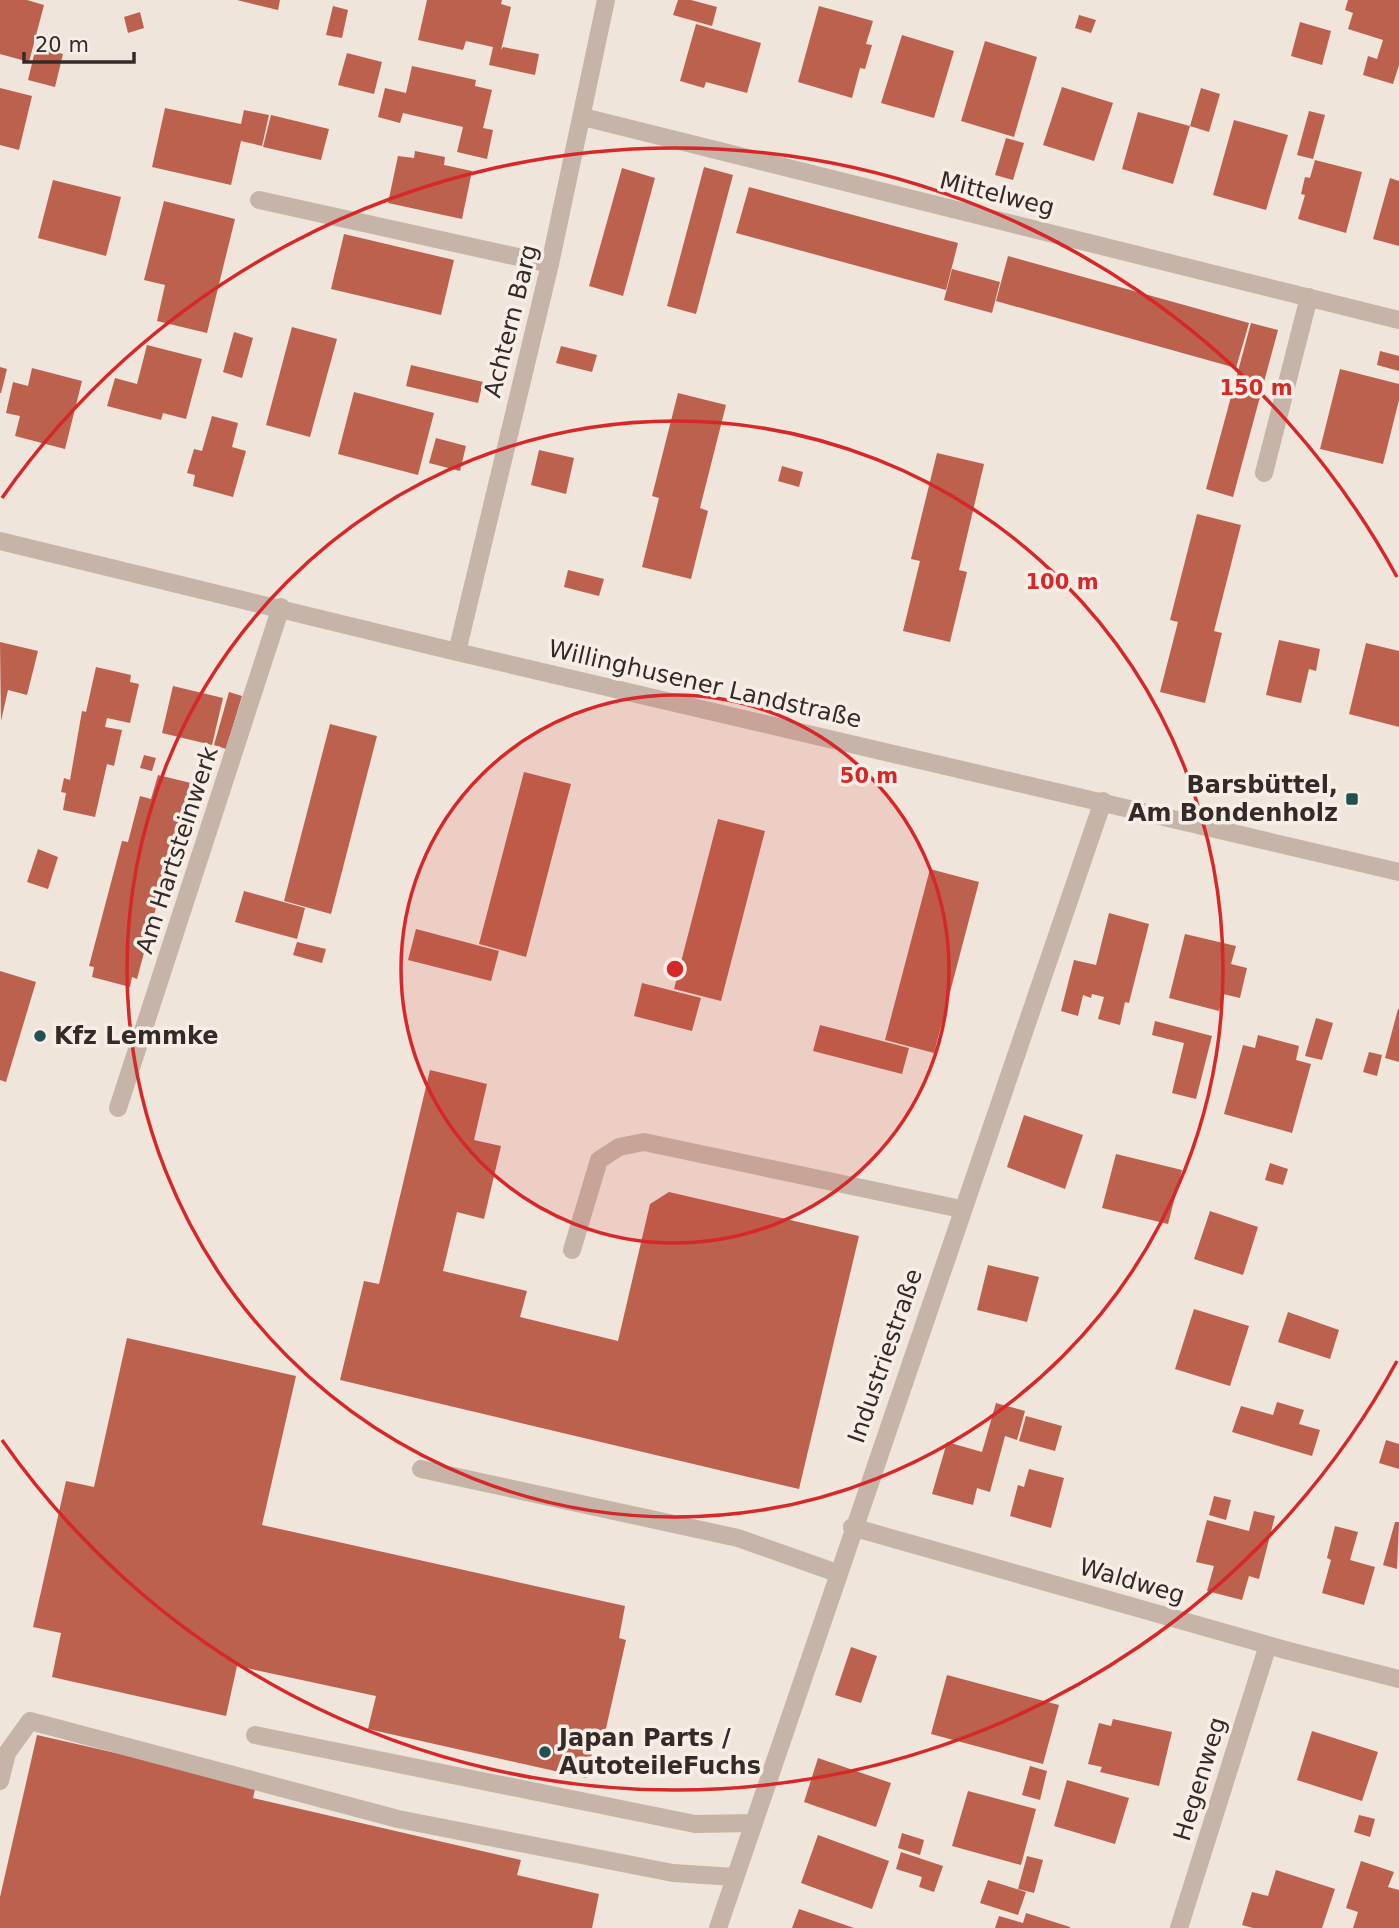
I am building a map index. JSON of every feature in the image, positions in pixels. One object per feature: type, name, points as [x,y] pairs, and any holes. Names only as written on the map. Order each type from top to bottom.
[{"type":"street","name":"Achtern Barg","points":[[457,652],[551,264],[606,0]]},
{"type":"street","name":"Mittelweg","points":[[583,117],[1399,320]]},
{"type":"street","points":[[259,200],[551,264]]},
{"type":"street","points":[[1264,473],[1308,297]]},
{"type":"street","name":"Willinghusener Landstraße","points":[[0,541],[281,607],[457,652],[1399,872]]},
{"type":"street","name":"Am Hartsteinwerk","points":[[118,1108],[281,607]]},
{"type":"street","name":"Industriestraße","points":[[718,1928],[852,1527],[1103,801]]},
{"type":"street","points":[[572,1251],[599,1160],[619,1147],[644,1142],[961,1209]]},
{"type":"street","points":[[421,1469],[738,1538],[837,1573]]},
{"type":"street","name":"Waldweg","points":[[852,1527],[1268,1645],[1399,1679]]},
{"type":"street","name":"Hegenweg","points":[[1179,1928],[1268,1645]]},
{"type":"street","points":[[0,1781],[7,1753],[30,1721],[398,1819],[673,1873],[735,1877]]},
{"type":"street","points":[[255,1735],[695,1824],[753,1823]]},
{"type":"building","points":[[0,0],[27,0],[44,5],[29,62],[0,54]]},
{"type":"building","points":[[237,0],[280,0],[278,10]]},
{"type":"building","points":[[427,0],[502,0],[501,4],[511,7],[501,50],[503,47],[539,54],[535,75],[489,65],[493,47],[466,41],[463,50],[418,40]]},
{"type":"building","points":[[678,0],[691,0],[717,7],[712,26],[673,15]]},
{"type":"building","points":[[1348,0],[1399,0],[1399,65],[1393,84],[1363,75],[1368,56],[1377,59],[1383,40],[1348,29],[1353,13],[1345,10]]},
{"type":"building","points":[[333,6],[348,10],[342,38],[326,35]]},
{"type":"building","points":[[819,6],[873,21],[866,44],[872,45],[865,69],[860,68],[852,98],[798,82]]},
{"type":"building","points":[[140,12],[144,28],[128,33],[124,17]]},
{"type":"building","points":[[1079,15],[1096,20],[1091,33],[1075,28]]},
{"type":"building","points":[[1300,22],[1331,31],[1322,65],[1291,56]]},
{"type":"building","points":[[696,24],[761,43],[747,93],[706,82],[704,88],[680,81]]},
{"type":"building","points":[[902,35],[954,51],[934,118],[881,103]]},
{"type":"building","points":[[985,41],[1037,57],[1014,137],[961,121]]},
{"type":"building","points":[[36,47],[63,54],[55,87],[28,80]]},
{"type":"building","points":[[347,53],[382,62],[374,94],[338,85]]},
{"type":"building","points":[[412,66],[476,80],[475,86],[492,90],[483,128],[493,130],[487,159],[457,152],[463,127],[403,113],[400,123],[378,117],[385,88],[406,93]]},
{"type":"building","points":[[1062,87],[1113,103],[1094,161],[1043,145]]},
{"type":"building","points":[[0,88],[32,96],[19,150],[0,145]]},
{"type":"building","points":[[1201,88],[1220,94],[1209,132],[1190,126]]},
{"type":"building","points":[[165,108],[241,124],[244,110],[269,115],[262,146],[241,141],[231,185],[152,167]]},
{"type":"building","points":[[1309,111],[1325,115],[1313,159],[1297,155]]},
{"type":"building","points":[[1138,112],[1190,126],[1173,184],[1122,169]]},
{"type":"building","points":[[271,115],[329,129],[321,160],[263,147]]},
{"type":"building","points":[[1234,120],[1288,135],[1266,210],[1213,195]]},
{"type":"building","points":[[1006,138],[1024,143],[1013,180],[995,175]]},
{"type":"building","points":[[415,151],[445,157],[444,165],[472,171],[462,219],[388,203],[398,156],[414,158]]},
{"type":"building","points":[[1315,160],[1362,172],[1346,233],[1298,219],[1305,195],[1301,194],[1305,177],[1310,178]]},
{"type":"building","points":[[704,167],[733,175],[696,314],[667,306]]},
{"type":"building","points":[[622,168],[655,178],[623,296],[589,286]]},
{"type":"building","points":[[1390,178],[1399,181],[1399,246],[1373,239]]},
{"type":"building","points":[[53,180],[121,197],[106,256],[38,238]]},
{"type":"building","points":[[749,187],[958,243],[946,290],[736,233]]},
{"type":"building","points":[[164,201],[235,219],[207,333],[157,321],[165,285],[144,280]]},
{"type":"building","points":[[344,234],[454,260],[441,315],[331,289]]},
{"type":"building","points":[[1008,256],[1249,323],[1236,368],[996,301]]},
{"type":"building","points":[[952,269],[1000,282],[992,313],[944,300]]},
{"type":"building","points":[[1251,323],[1278,330],[1233,497],[1206,489]]},
{"type":"building","points":[[292,327],[337,339],[310,437],[266,425]]},
{"type":"building","points":[[234,332],[253,338],[242,378],[223,372]]},
{"type":"building","points":[[147,345],[202,359],[186,419],[163,413],[161,420],[107,406],[115,378],[137,384]]},
{"type":"building","points":[[561,346],[597,355],[592,372],[556,363]]},
{"type":"building","points":[[1380,351],[1399,356],[1399,371],[1377,365]]},
{"type":"building","points":[[411,365],[483,382],[478,403],[406,386]]},
{"type":"building","points":[[0,367],[7,369],[1,393],[0,393]]},
{"type":"building","points":[[32,368],[82,381],[65,449],[15,436],[20,416],[6,413],[13,382],[28,386]]},
{"type":"building","points":[[1340,369],[1399,384],[1399,400],[1383,464],[1320,449]]},
{"type":"building","points":[[354,392],[434,413],[418,475],[338,454]]},
{"type":"building","points":[[678,393],[726,405],[700,508],[708,511],[691,579],[642,567],[659,498],[652,496]]},
{"type":"building","points":[[212,416],[238,423],[232,447],[246,451],[233,497],[193,486],[195,475],[187,473],[194,449],[202,451]]},
{"type":"building","points":[[436,438],[466,446],[460,471],[429,463]]},
{"type":"building","points":[[539,450],[574,458],[566,494],[531,485]]},
{"type":"building","points":[[937,453],[984,464],[959,570],[967,572],[950,642],[903,631],[920,561],[911,559]]},
{"type":"building","points":[[782,466],[803,472],[799,487],[778,481]]},
{"type":"building","points":[[1197,514],[1241,525],[1214,631],[1222,633],[1205,703],[1160,692],[1178,622],[1170,620]]},
{"type":"building","points":[[568,570],[604,579],[599,596],[564,587]]},
{"type":"building","points":[[1279,640],[1320,649],[1316,671],[1309,669],[1301,703],[1266,695]]},
{"type":"building","points":[[0,642],[38,651],[27,695],[8,690],[1,721]]},
{"type":"building","points":[[1366,643],[1399,651],[1399,727],[1349,714]]},
{"type":"building","points":[[96,667],[131,675],[130,682],[139,684],[130,723],[107,718],[105,727],[122,730],[114,766],[107,764],[95,817],[63,810],[66,793],[61,792],[64,778],[70,780],[82,711],[86,712]]},
{"type":"building","points":[[173,686],[223,698],[212,745],[162,733]]},
{"type":"building","points":[[229,692],[242,696],[226,749],[214,745]]},
{"type":"building","points":[[330,724],[377,736],[331,914],[284,901]]},
{"type":"building","points":[[144,755],[156,758],[152,771],[140,768]]},
{"type":"building","points":[[524,772],[571,784],[526,957],[479,944]]},
{"type":"building","points":[[158,775],[199,785],[180,857],[170,855],[137,979],[132,977],[130,987],[92,977],[94,967],[89,966],[122,841],[128,842],[140,796],[151,799]]},
{"type":"building","points":[[718,819],[765,831],[721,1001],[674,989]]},
{"type":"building","points":[[38,849],[58,857],[48,889],[27,882]]},
{"type":"building","points":[[930,869],[979,882],[934,1053],[885,1040]]},
{"type":"building","points":[[244,891],[305,908],[297,939],[235,922]]},
{"type":"building","points":[[1109,913],[1149,924],[1129,1003],[1125,1002],[1120,1025],[1098,1019],[1104,997],[1092,994],[1091,998],[1083,995],[1078,1016],[1061,1011],[1074,960],[1096,965]]},
{"type":"building","points":[[416,929],[499,951],[491,981],[408,960]]},
{"type":"building","points":[[1185,934],[1236,946],[1231,964],[1247,968],[1240,998],[1223,994],[1219,1011],[1169,998]]},
{"type":"building","points":[[297,942],[326,949],[322,963],[293,955]]},
{"type":"building","points":[[0,971],[36,982],[6,1082],[0,1080]]},
{"type":"building","points":[[642,983],[701,998],[692,1031],[634,1016]]},
{"type":"building","points":[[1399,1009],[1399,1062],[1385,1058]]},
{"type":"building","points":[[1316,1018],[1333,1023],[1322,1060],[1305,1056]]},
{"type":"building","points":[[1155,1021],[1212,1036],[1196,1099],[1172,1093],[1184,1043],[1152,1035]]},
{"type":"building","points":[[820,1025],[909,1048],[902,1074],[813,1051]]},
{"type":"building","points":[[1258,1035],[1299,1046],[1296,1060],[1311,1064],[1292,1133],[1224,1114],[1243,1045],[1255,1048]]},
{"type":"building","points":[[1369,1052],[1382,1055],[1377,1076],[1363,1072]]},
{"type":"building","points":[[430,1070],[487,1084],[474,1140],[501,1146],[484,1219],[457,1212],[443,1271],[527,1291],[520,1317],[618,1341],[650,1204],[669,1192],[859,1236],[799,1489],[340,1380],[364,1281],[379,1284]]},
{"type":"building","points":[[1024,1115],[1083,1135],[1065,1189],[1007,1167]]},
{"type":"building","points":[[1116,1154],[1182,1170],[1168,1224],[1102,1208]]},
{"type":"building","points":[[1270,1163],[1288,1169],[1283,1185],[1265,1180]]},
{"type":"building","points":[[1210,1211],[1258,1227],[1243,1275],[1194,1259]]},
{"type":"building","points":[[988,1265],[1039,1277],[1027,1322],[977,1310]]},
{"type":"building","points":[[1194,1309],[1249,1326],[1230,1386],[1175,1369]]},
{"type":"building","points":[[1288,1312],[1339,1330],[1330,1359],[1278,1342]]},
{"type":"building","points":[[127,1338],[296,1376],[262,1525],[625,1606],[619,1638],[626,1640],[602,1746],[594,1745],[586,1778],[368,1729],[376,1696],[237,1666],[226,1716],[52,1677],[61,1633],[33,1627],[66,1481],[94,1487]]},
{"type":"building","points":[[1277,1402],[1304,1410],[1299,1424],[1320,1430],[1312,1456],[1232,1432],[1241,1406],[1273,1415]]},
{"type":"building","points":[[996,1403],[1025,1411],[1017,1440],[1005,1436],[990,1492],[977,1488],[973,1505],[932,1494],[947,1442],[982,1452]]},
{"type":"building","points":[[1026,1416],[1062,1426],[1055,1451],[1019,1441]]},
{"type":"building","points":[[1386,1440],[1399,1444],[1399,1469],[1379,1463]]},
{"type":"building","points":[[1029,1469],[1064,1478],[1051,1528],[1010,1516],[1018,1485],[1024,1487]]},
{"type":"building","points":[[1214,1496],[1231,1500],[1226,1520],[1209,1515]]},
{"type":"building","points":[[1254,1511],[1275,1516],[1259,1579],[1249,1576],[1242,1600],[1207,1591],[1214,1566],[1196,1562],[1207,1520],[1249,1531]]},
{"type":"building","points":[[1395,1522],[1399,1522],[1397,1569],[1383,1565]]},
{"type":"building","points":[[1335,1526],[1358,1532],[1350,1560],[1375,1567],[1364,1605],[1322,1593],[1331,1560],[1327,1558]]},
{"type":"building","points":[[851,1647],[877,1656],[861,1703],[835,1695]]},
{"type":"building","points":[[947,1675],[1059,1705],[1043,1764],[931,1734]]},
{"type":"building","points":[[1113,1719],[1172,1732],[1159,1786],[1100,1772],[1102,1767],[1088,1764],[1099,1723],[1111,1726]]},
{"type":"building","points":[[1312,1731],[1378,1752],[1362,1801],[1297,1780]]},
{"type":"building","points":[[37,1735],[256,1785],[253,1798],[521,1860],[517,1875],[599,1894],[592,1928],[0,1928],[0,1897]]},
{"type":"building","points":[[818,1758],[891,1783],[876,1827],[804,1802]]},
{"type":"building","points":[[1030,1766],[1047,1771],[1040,1800],[1022,1795]]},
{"type":"building","points":[[1067,1780],[1129,1798],[1115,1844],[1054,1826]]},
{"type":"building","points":[[968,1791],[1036,1809],[1021,1865],[952,1846]]},
{"type":"building","points":[[1359,1815],[1375,1819],[1370,1837],[1354,1832]]},
{"type":"building","points":[[902,1833],[924,1840],[920,1855],[898,1848]]},
{"type":"building","points":[[818,1835],[889,1861],[872,1909],[801,1883]]},
{"type":"building","points":[[901,1852],[943,1866],[934,1892],[919,1887],[922,1877],[896,1869]]},
{"type":"building","points":[[1027,1856],[1043,1860],[1034,1893],[1018,1889]]},
{"type":"building","points":[[1361,1861],[1394,1872],[1388,1887],[1399,1890],[1399,1928],[1353,1928],[1358,1912],[1346,1908]]},
{"type":"building","points":[[1276,1870],[1335,1889],[1322,1928],[1253,1928],[1242,1925],[1252,1892],[1268,1896]]},
{"type":"building","points":[[988,1880],[1026,1892],[1018,1915],[980,1903]]},
{"type":"building","points":[[799,1909],[854,1928],[792,1928]]},
{"type":"building","points":[[1026,1913],[1070,1928],[995,1928],[999,1916],[1023,1923]]},
{"type":"place","name":"Barsbüttel, Am Bondenholz","points":[[1352,799]]},
{"type":"place","name":"Kfz Lemmke","points":[[40,1036]]},
{"type":"place","name":"Japan Parts / AutoteileFuchs","points":[[545,1752]]}]
